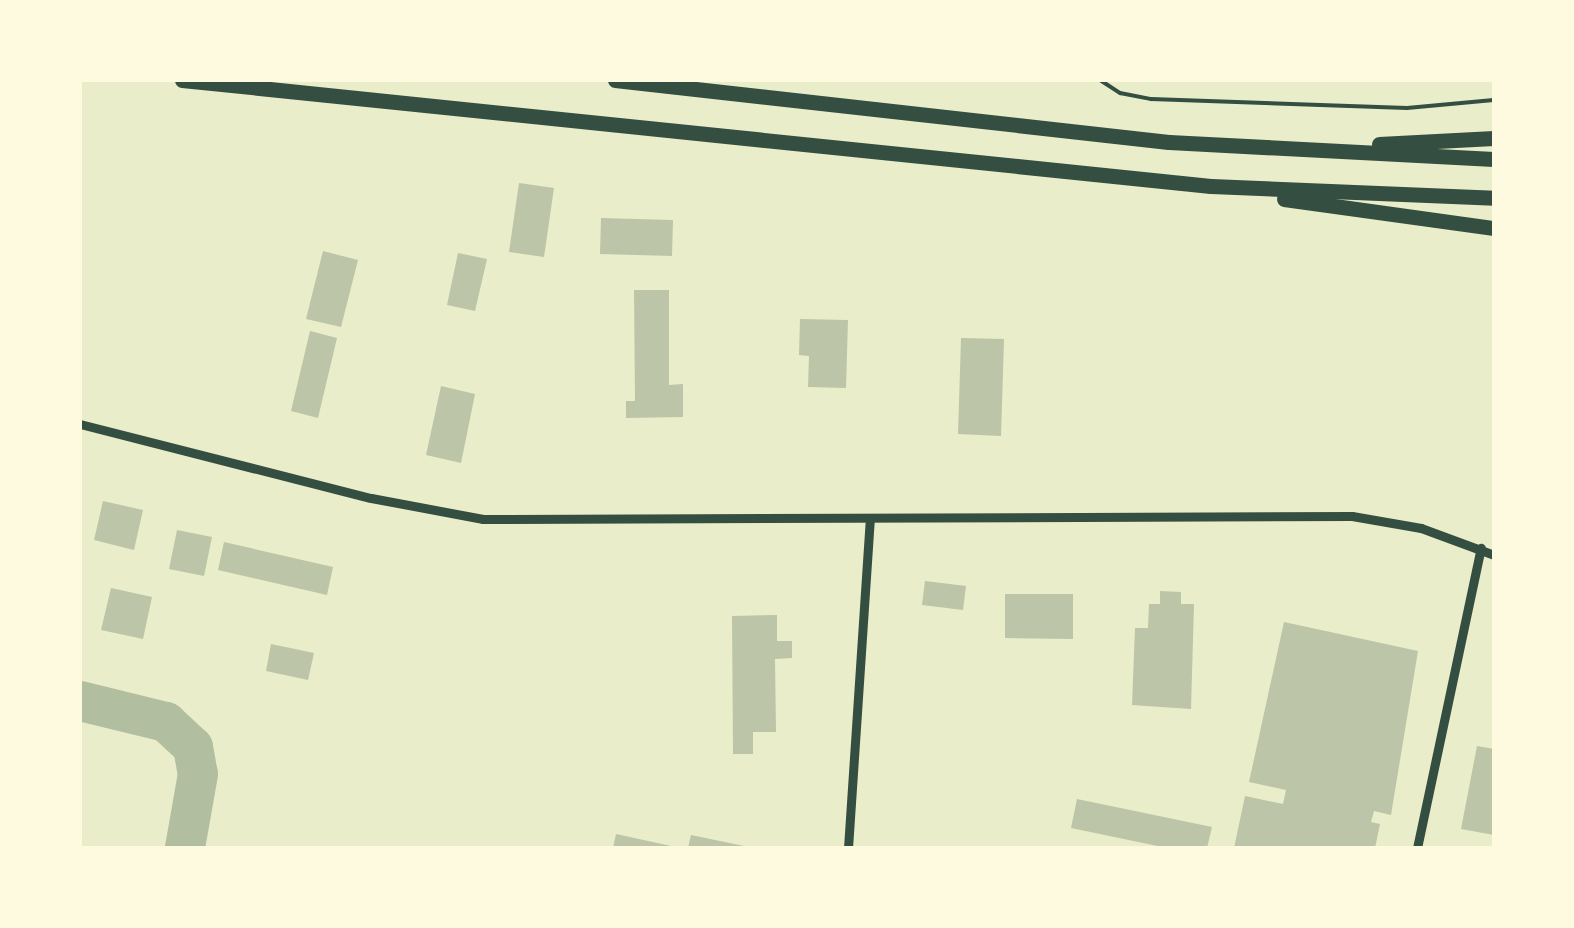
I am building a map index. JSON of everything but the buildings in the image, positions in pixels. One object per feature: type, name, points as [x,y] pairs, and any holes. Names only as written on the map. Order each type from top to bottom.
[{"type":"highway","points":[[182,80],[1211,186],[1494,228]]},
{"type":"highway","points":[[615,80],[1170,142],[1494,159]]},
{"type":"highway","points":[[1305,149],[1494,138]]},
{"type":"highway","points":[[1211,186],[1494,198]]},
{"type":"street","points":[[80,424],[370,498],[483,518],[870,521],[1352,516],[1481,548],[1494,555]]},
{"type":"street","points":[[848,848],[870,521]]},
{"type":"street","points":[[1417,848],[1481,548]]},
{"type":"lane","points":[[1100,80],[1120,93],[1152,99],[1407,108],[1494,100]]},
{"type":"taxiway","points":[[80,701],[166,722],[193,747],[198,774],[185,848]]}]
